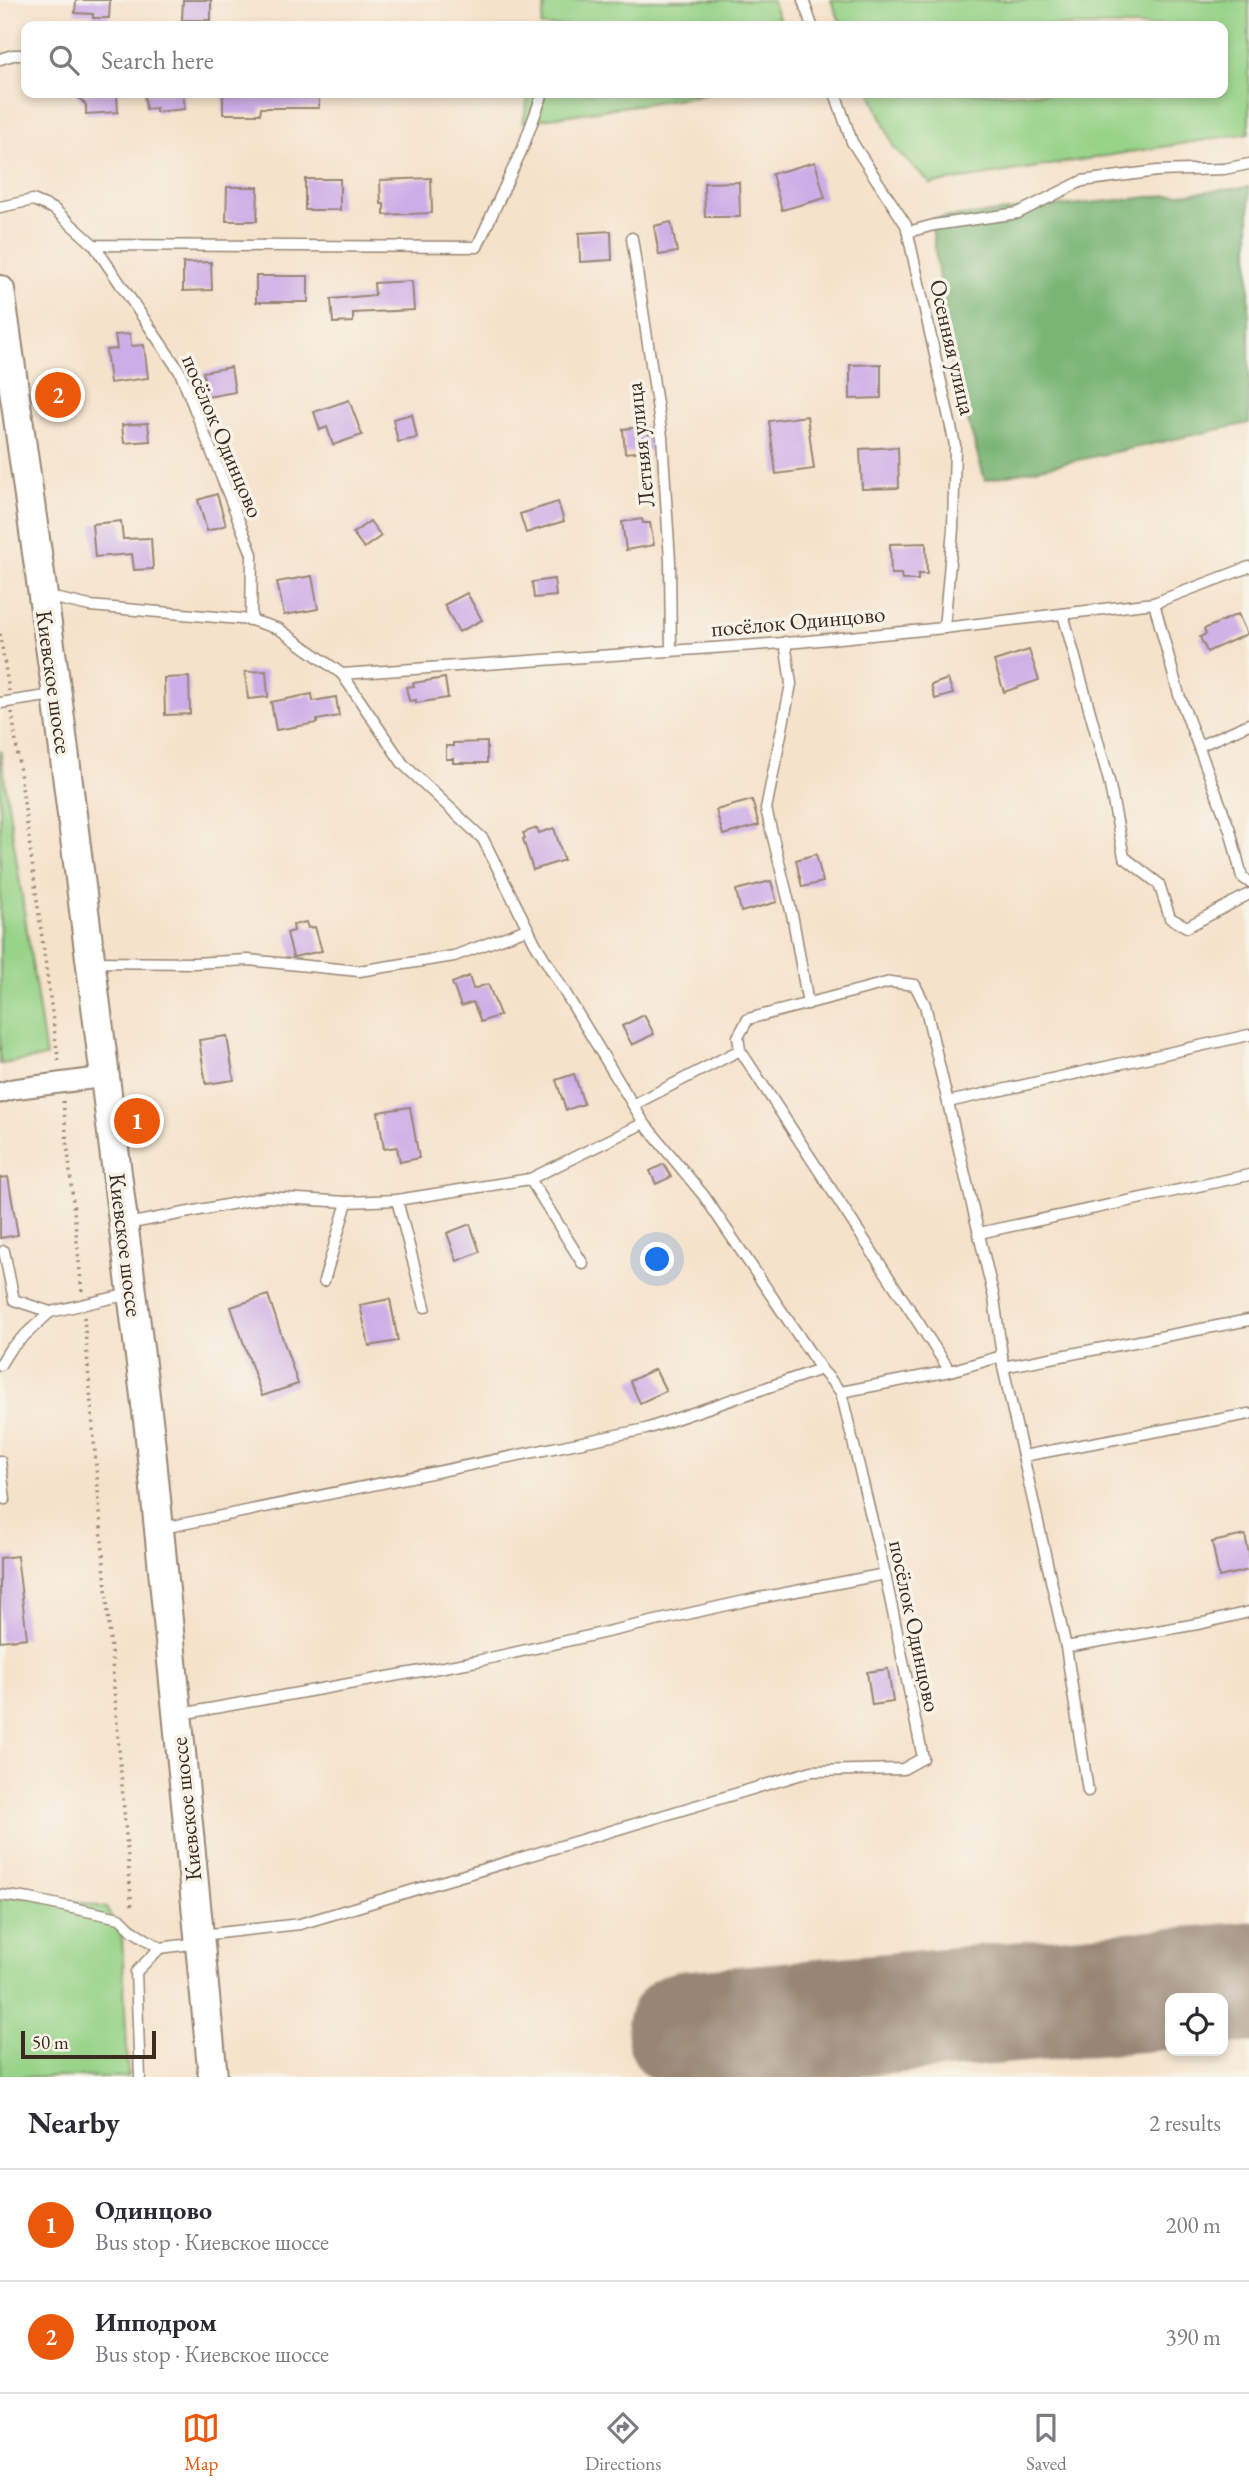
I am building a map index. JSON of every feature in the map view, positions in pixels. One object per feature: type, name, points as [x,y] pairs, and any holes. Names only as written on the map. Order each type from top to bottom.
[{"type":"main road","name":"Киевское шоссе","points":[[0,290],[57,695],[132,1293],[159,1529],[213,2077]]},
{"type":"street","points":[[0,1093],[105,1077]]},
{"type":"lane","points":[[803,0],[811,21]]},
{"type":"lane","points":[[0,59],[21,56]]},
{"type":"lane","points":[[94,245],[477,247],[523,147],[541,98]]},
{"type":"lane","name":"Осенняя улица","points":[[837,98],[852,142],[906,225],[955,445],[953,529],[944,628]]},
{"type":"lane","points":[[908,232],[934,225],[1018,212],[1082,181],[1157,171],[1224,169],[1249,164]]},
{"type":"lane","name":"посёлок Одинцово","points":[[0,207],[33,200],[54,209],[94,245],[180,372],[252,554],[251,620]]},
{"type":"lane","name":"Летняя улица","points":[[632,238],[662,437],[670,561],[671,650]]},
{"type":"lane","name":"посёлок Одинцово","points":[[342,674],[944,628],[1154,603],[1249,568]]},
{"type":"lane","name":"посёлок Одинцово","points":[[42,595],[90,606],[251,620],[279,629],[342,674],[403,764],[483,839],[527,929],[644,1123],[704,1196],[821,1369],[841,1392],[885,1574],[923,1758],[903,1769],[812,1771],[300,1924],[199,1939]]},
{"type":"lane","points":[[1154,603],[1178,695],[1230,830],[1242,877],[1249,882]]},
{"type":"lane","points":[[1063,614],[1109,781],[1124,857],[1159,884],[1170,918],[1187,927],[1249,894]]},
{"type":"lane","points":[[785,642],[791,684],[766,809],[793,919],[808,1004]]},
{"type":"lane","points":[[5,702],[57,695]]},
{"type":"lane","points":[[1199,746],[1249,723]]},
{"type":"lane","points":[[90,962],[194,963],[248,960],[359,971],[454,956],[527,929]]},
{"type":"lane","points":[[950,1371],[740,1050],[738,1037],[748,1019],[890,982],[915,985],[926,1005],[994,1298],[1002,1361],[1066,1647],[1088,1791]]},
{"type":"lane","points":[[948,1102],[1249,1035]]},
{"type":"lane","points":[[633,1105],[740,1050]]},
{"type":"lane","points":[[123,1224],[267,1197],[347,1202],[397,1200],[530,1180],[644,1123]]},
{"type":"lane","points":[[979,1233],[1249,1175]]},
{"type":"lane","points":[[530,1180],[583,1264]]},
{"type":"lane","points":[[397,1200],[425,1307]]},
{"type":"lane","points":[[324,1281],[347,1202]]},
{"type":"lane","points":[[4,1251],[14,1300],[50,1312]]},
{"type":"lane","points":[[0,1364],[10,1349],[50,1312],[132,1293]]},
{"type":"lane","points":[[841,1392],[1002,1361],[1249,1320]]},
{"type":"lane","points":[[159,1529],[646,1429],[821,1369]]},
{"type":"lane","points":[[1023,1456],[1249,1414]]},
{"type":"lane","points":[[0,1461],[5,1499]]},
{"type":"lane","points":[[177,1715],[477,1661],[754,1599],[885,1574]]},
{"type":"lane","points":[[1066,1647],[1203,1623],[1249,1612]]},
{"type":"lane","points":[[0,1895],[120,1918],[133,1931],[160,1948]]},
{"type":"lane","points":[[140,2077],[136,1972],[160,1948],[199,1939]]},
{"type":"path","points":[[0,634],[5,702],[61,1082],[83,1304],[133,1931]]},
{"type":"green space","points":[[546,0],[772,0],[780,21],[542,21]]},
{"type":"green space","points":[[831,0],[1249,0],[1249,133],[931,184],[894,148],[873,98],[1228,98],[1228,21],[840,21]]},
{"type":"green space","points":[[528,98],[681,98],[523,122]]},
{"type":"green space","points":[[1249,187],[1249,423],[985,480],[949,355],[931,219]]},
{"type":"green space","points":[[0,750],[46,1057],[0,1064]]},
{"type":"green space","points":[[0,1894],[73,1901],[106,1908],[122,1937],[128,2077],[0,2077]]},
{"type":"building","points":[[76,0],[110,0],[109,18],[93,18],[93,14],[75,13]]},
{"type":"building","points":[[183,0],[211,0],[211,20],[182,20]]},
{"type":"building","points":[[79,98],[117,98],[118,112],[86,114],[86,105]]},
{"type":"building","points":[[145,98],[184,98],[185,109],[156,112],[156,108],[146,109]]},
{"type":"building","points":[[223,98],[319,98],[319,108],[261,108],[260,114],[223,114]]},
{"type":"building","points":[[815,162],[825,198],[782,210],[772,174]]},
{"type":"building","points":[[431,178],[432,213],[384,215],[380,180]]},
{"type":"building","points":[[305,179],[340,179],[340,210],[305,210]]},
{"type":"building","points":[[739,182],[740,217],[705,217],[704,183]]},
{"type":"building","points":[[227,187],[258,187],[257,221],[226,221]]},
{"type":"building","points":[[671,222],[677,252],[659,255],[654,226]]},
{"type":"building","points":[[611,231],[612,260],[580,262],[579,233]]},
{"type":"building","points":[[211,262],[212,290],[183,291],[183,263]]},
{"type":"building","points":[[256,276],[308,276],[308,302],[256,302]]},
{"type":"building","points":[[412,281],[414,310],[353,313],[353,322],[333,323],[331,299],[375,295],[374,283]]},
{"type":"building","points":[[130,334],[131,346],[144,345],[148,378],[110,383],[106,350],[117,349],[115,335]]},
{"type":"building","points":[[881,364],[881,398],[850,399],[850,365]]},
{"type":"building","points":[[231,367],[235,392],[207,397],[203,372]]},
{"type":"building","points":[[349,400],[362,435],[333,445],[327,427],[320,430],[314,412]]},
{"type":"building","points":[[412,414],[417,438],[398,442],[393,419]]},
{"type":"building","points":[[807,416],[814,469],[776,474],[769,421]]},
{"type":"building","points":[[148,423],[150,441],[124,443],[122,425]]},
{"type":"building","points":[[648,426],[651,450],[625,453],[623,429]]},
{"type":"building","points":[[898,447],[899,488],[862,489],[860,449]]},
{"type":"building","points":[[217,494],[226,525],[207,531],[198,500]]},
{"type":"building","points":[[558,502],[564,521],[526,533],[520,514]]},
{"type":"building","points":[[642,519],[643,523],[650,523],[654,545],[626,550],[622,522]]},
{"type":"building","points":[[121,521],[123,539],[151,538],[153,569],[134,570],[132,554],[95,557],[92,524]]},
{"type":"building","points":[[370,521],[381,536],[364,548],[353,533]]},
{"type":"building","points":[[926,543],[927,574],[918,574],[918,580],[902,580],[901,574],[891,574],[890,544]]},
{"type":"building","points":[[312,576],[318,609],[284,615],[277,582]]},
{"type":"building","points":[[554,579],[556,596],[534,598],[532,582]]},
{"type":"building","points":[[467,593],[482,620],[459,632],[444,605]]},
{"type":"building","points":[[1238,614],[1247,634],[1207,652],[1200,637],[1206,634],[1204,629]]},
{"type":"building","points":[[1029,650],[1039,680],[1004,692],[994,661]]},
{"type":"building","points":[[266,671],[268,697],[248,699],[245,672]]},
{"type":"building","points":[[189,677],[190,714],[165,715],[164,678]]},
{"type":"building","points":[[445,678],[448,698],[416,703],[416,700],[409,701],[406,687],[414,686],[413,683]]},
{"type":"building","points":[[948,679],[953,694],[935,699],[931,685]]},
{"type":"building","points":[[312,694],[313,701],[336,697],[339,716],[276,730],[271,702]]},
{"type":"building","points":[[487,742],[487,763],[453,763],[453,759],[446,759],[446,746],[453,746],[453,743]]},
{"type":"building","points":[[752,800],[759,825],[723,835],[716,810]]},
{"type":"building","points":[[537,828],[539,833],[554,828],[564,860],[533,870],[523,833]]},
{"type":"building","points":[[816,854],[823,882],[802,887],[796,860]]},
{"type":"building","points":[[771,881],[777,902],[741,912],[736,890]]},
{"type":"building","points":[[306,922],[308,928],[315,927],[322,951],[293,957],[287,933],[294,931],[293,925]]},
{"type":"building","points":[[469,976],[473,989],[488,984],[500,1015],[481,1022],[473,1002],[461,1006],[452,983]]},
{"type":"building","points":[[644,1015],[654,1034],[632,1045],[622,1026]]},
{"type":"building","points":[[227,1036],[234,1080],[206,1084],[199,1040]]},
{"type":"building","points":[[574,1074],[584,1104],[566,1110],[556,1080]]},
{"type":"building","points":[[410,1107],[419,1158],[400,1162],[397,1147],[384,1149],[378,1112]]},
{"type":"building","points":[[664,1164],[671,1177],[656,1184],[650,1171]]},
{"type":"building","points":[[8,1177],[18,1235],[0,1238],[0,1178]]},
{"type":"building","points":[[470,1224],[480,1252],[457,1261],[447,1233]]},
{"type":"building","points":[[268,1295],[298,1384],[262,1396],[231,1307]]},
{"type":"building","points":[[390,1299],[398,1341],[369,1346],[360,1305]]},
{"type":"building","points":[[655,1369],[666,1391],[640,1403],[630,1381]]},
{"type":"building","points":[[1245,1535],[1249,1570],[1219,1577],[1212,1542]]},
{"type":"building","points":[[17,1556],[27,1638],[0,1641],[0,1558]]},
{"type":"building","points":[[888,1669],[893,1702],[872,1705],[867,1672]]},
{"type":"runway","points":[[687,2031],[1249,1982]]},
{"type":"place","name":"Ипподром","points":[[58,395]]},
{"type":"place","name":"Одинцово","points":[[137,1121]]}]
